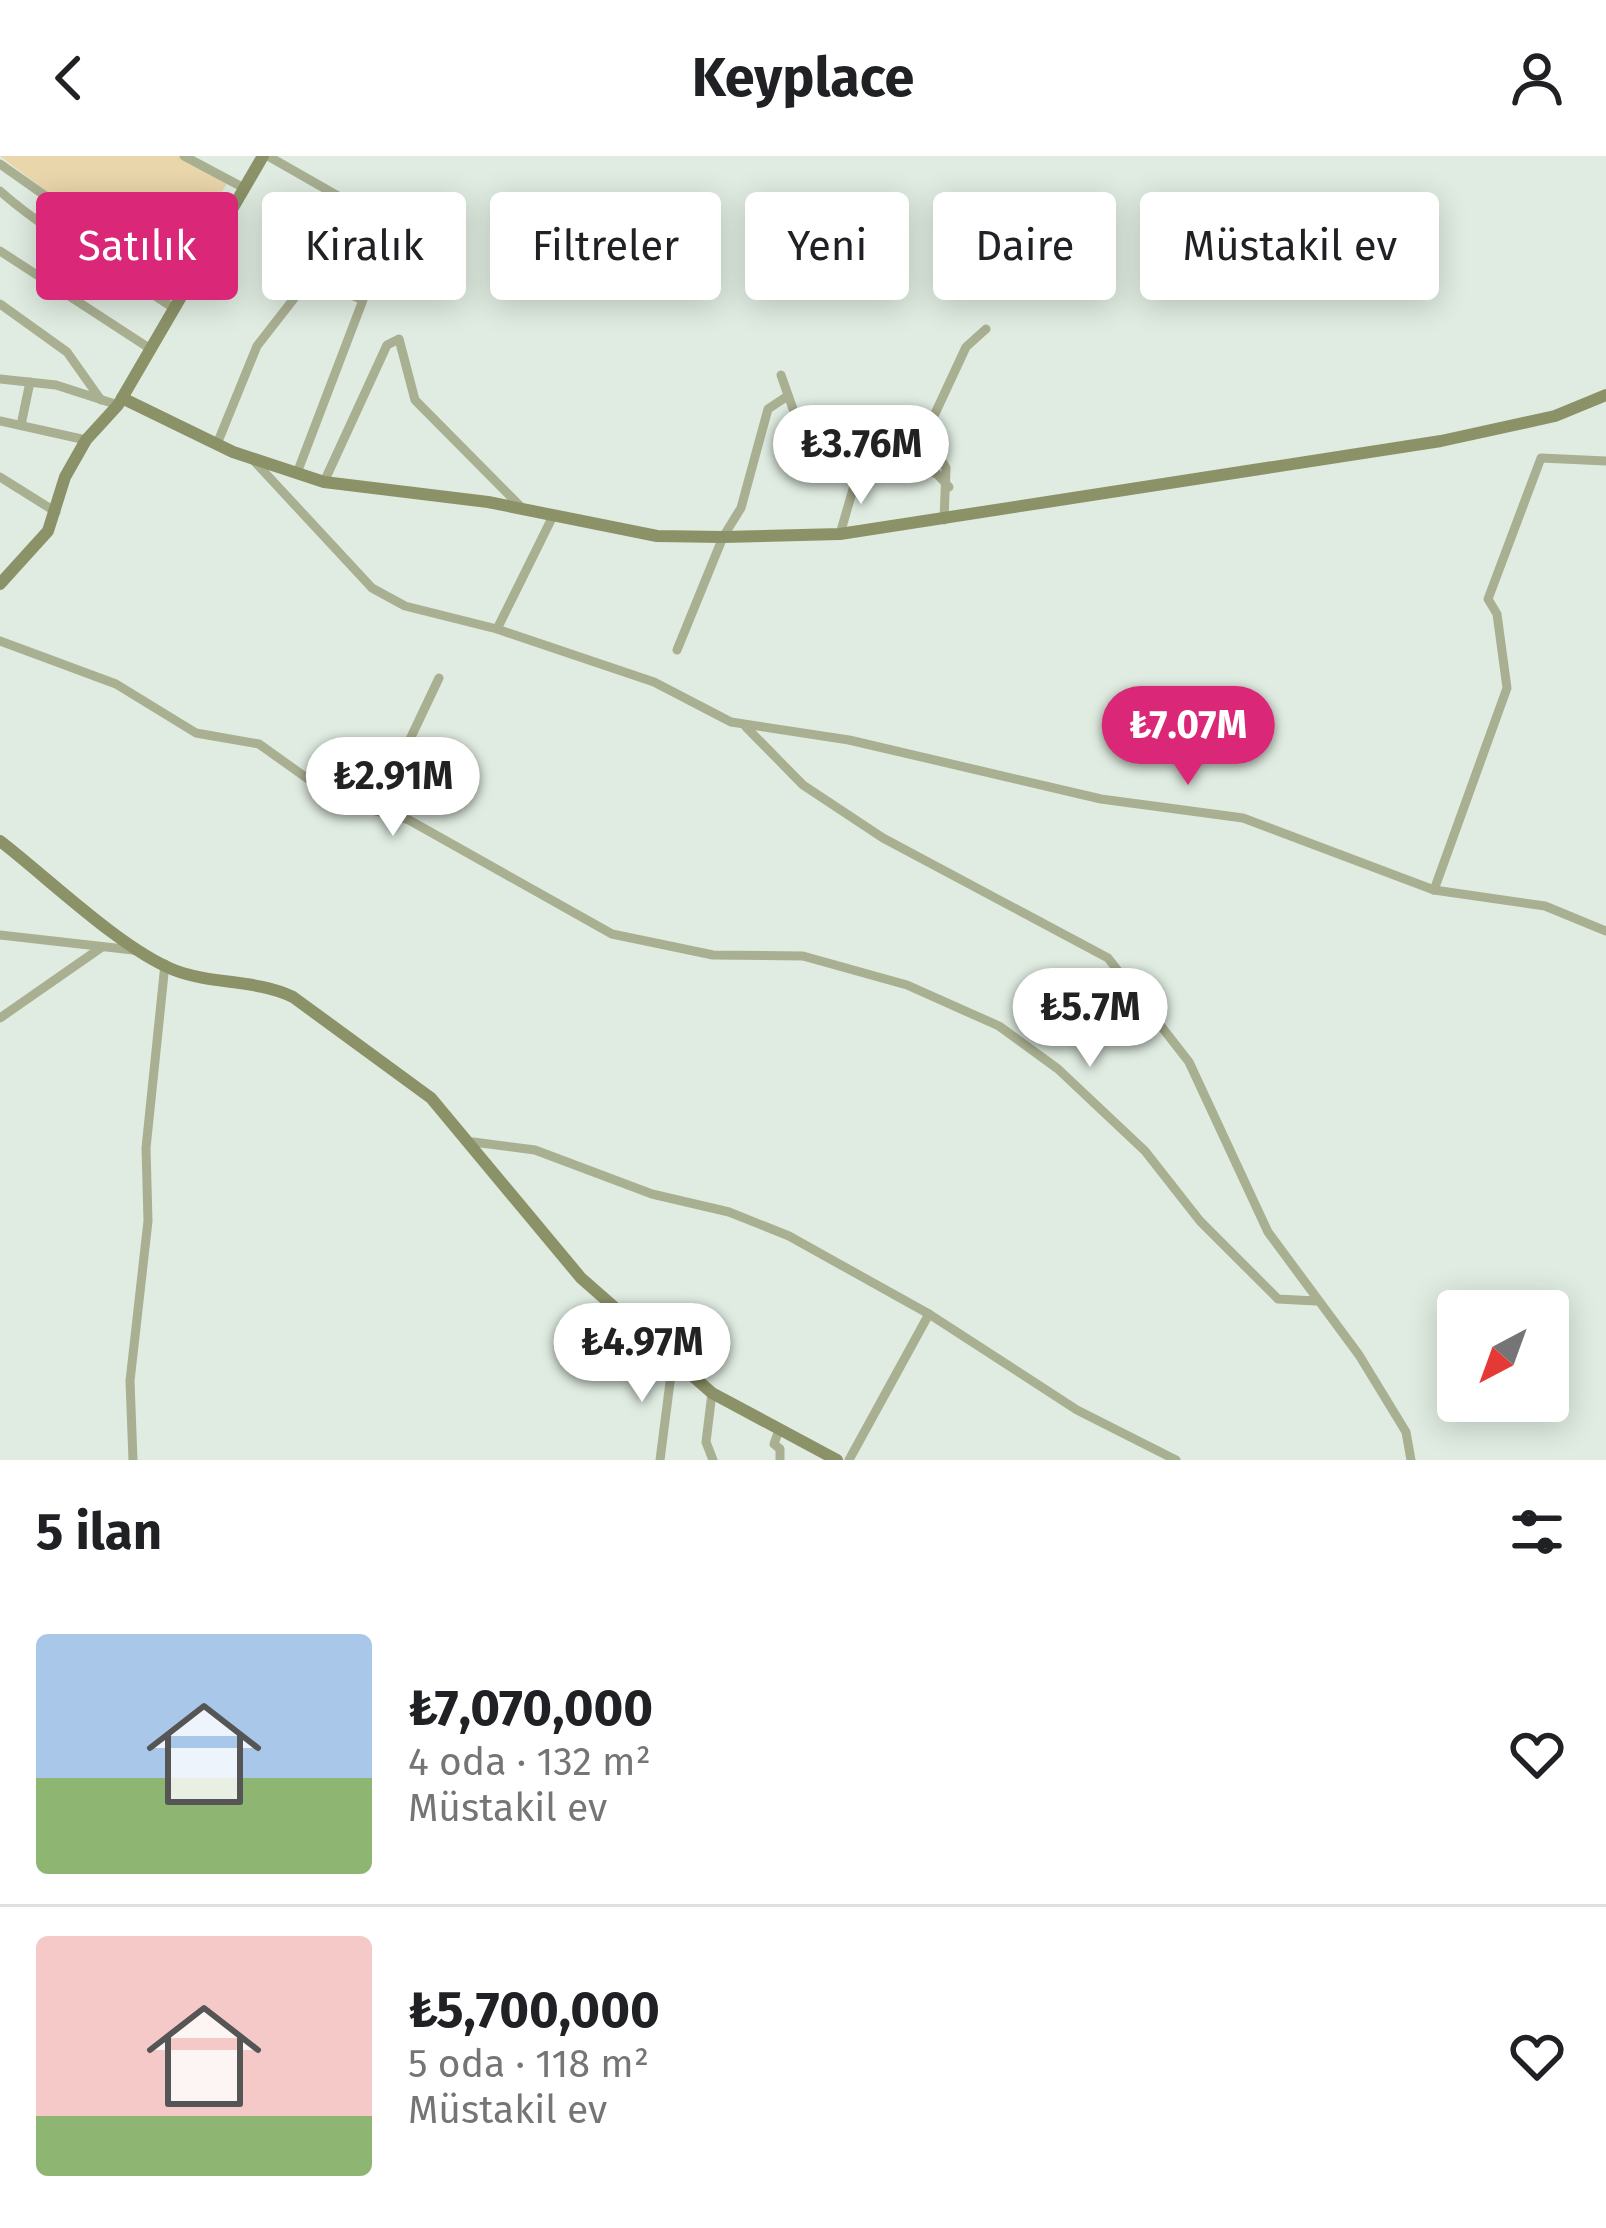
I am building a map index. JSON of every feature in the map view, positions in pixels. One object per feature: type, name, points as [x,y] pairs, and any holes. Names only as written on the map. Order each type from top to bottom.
[{"type":"street","points":[[184,156],[244,188]]},
{"type":"street","points":[[238,198],[266,156],[330,192]]},
{"type":"street","points":[[0,164],[40,192]]},
{"type":"street","points":[[0,191],[38,226],[172,307]]},
{"type":"street","points":[[0,250],[149,349]]},
{"type":"street","points":[[0,584],[48,531],[65,477],[86,440],[120,402],[176,300]]},
{"type":"street","points":[[217,444],[257,346],[293,300]]},
{"type":"street","points":[[297,473],[363,300]]},
{"type":"street","points":[[0,304],[67,352],[101,400]]},
{"type":"street","points":[[926,433],[966,347],[986,329]]},
{"type":"street","points":[[324,482],[387,345],[399,339],[415,400],[524,510]]},
{"type":"street","points":[[781,374],[794,412],[858,432],[926,433]]},
{"type":"street","points":[[0,379],[120,402],[251,458],[324,482],[524,510],[657,536],[723,537],[840,534],[1441,441],[1555,416],[1606,395]]},
{"type":"street","points":[[21,425],[30,382]]},
{"type":"street","points":[[677,650],[723,537],[741,508],[768,409],[786,397]]},
{"type":"street","points":[[0,421],[86,440]]},
{"type":"street","points":[[840,534],[858,472],[858,432]]},
{"type":"street","points":[[926,433],[946,468],[949,487],[944,520]]},
{"type":"street","points":[[892,434],[910,448],[913,469],[937,474],[949,487]]},
{"type":"street","points":[[251,458],[372,588],[405,606],[497,629],[654,682],[746,727],[866,743],[1101,799],[1243,818],[1434,890],[1545,906],[1606,931]]},
{"type":"street","points":[[1434,890],[1507,688],[1497,614],[1488,599],[1541,458],[1606,461]]},
{"type":"street","points":[[0,476],[56,512]]},
{"type":"street","points":[[497,629],[553,516]]},
{"type":"street","points":[[0,641],[116,684],[196,733],[260,744],[320,790],[409,820],[612,934],[713,955],[803,956],[907,985],[999,1026],[1058,1069],[1145,1151],[1200,1221],[1278,1299],[1316,1301]]},
{"type":"street","points":[[376,811],[439,678]]},
{"type":"street","points":[[746,727],[803,785],[883,838],[1108,958],[1190,1062],[1268,1232],[1359,1355],[1406,1432],[1411,1460]]},
{"type":"street","points":[[0,841],[165,964],[272,987],[293,997],[431,1098],[473,1142],[556,1252],[673,1359],[712,1393],[837,1460]]},
{"type":"street","points":[[0,935],[144,951]]},
{"type":"street","points":[[0,1018],[103,947]]},
{"type":"street","points":[[133,1460],[130,1381],[148,1221],[146,1148],[165,964]]},
{"type":"street","points":[[473,1142],[535,1150],[652,1194],[753,1221],[839,1261],[1077,1411],[1176,1460]]},
{"type":"street","points":[[849,1460],[929,1314]]},
{"type":"street","points":[[660,1460],[673,1359]]},
{"type":"street","points":[[712,1393],[706,1442],[713,1460]]},
{"type":"street","points":[[779,1430],[774,1444],[781,1449],[779,1460]]},
{"type":"shaded area","points":[[0,156],[181,156],[229,180],[222,192],[47,192]]}]
